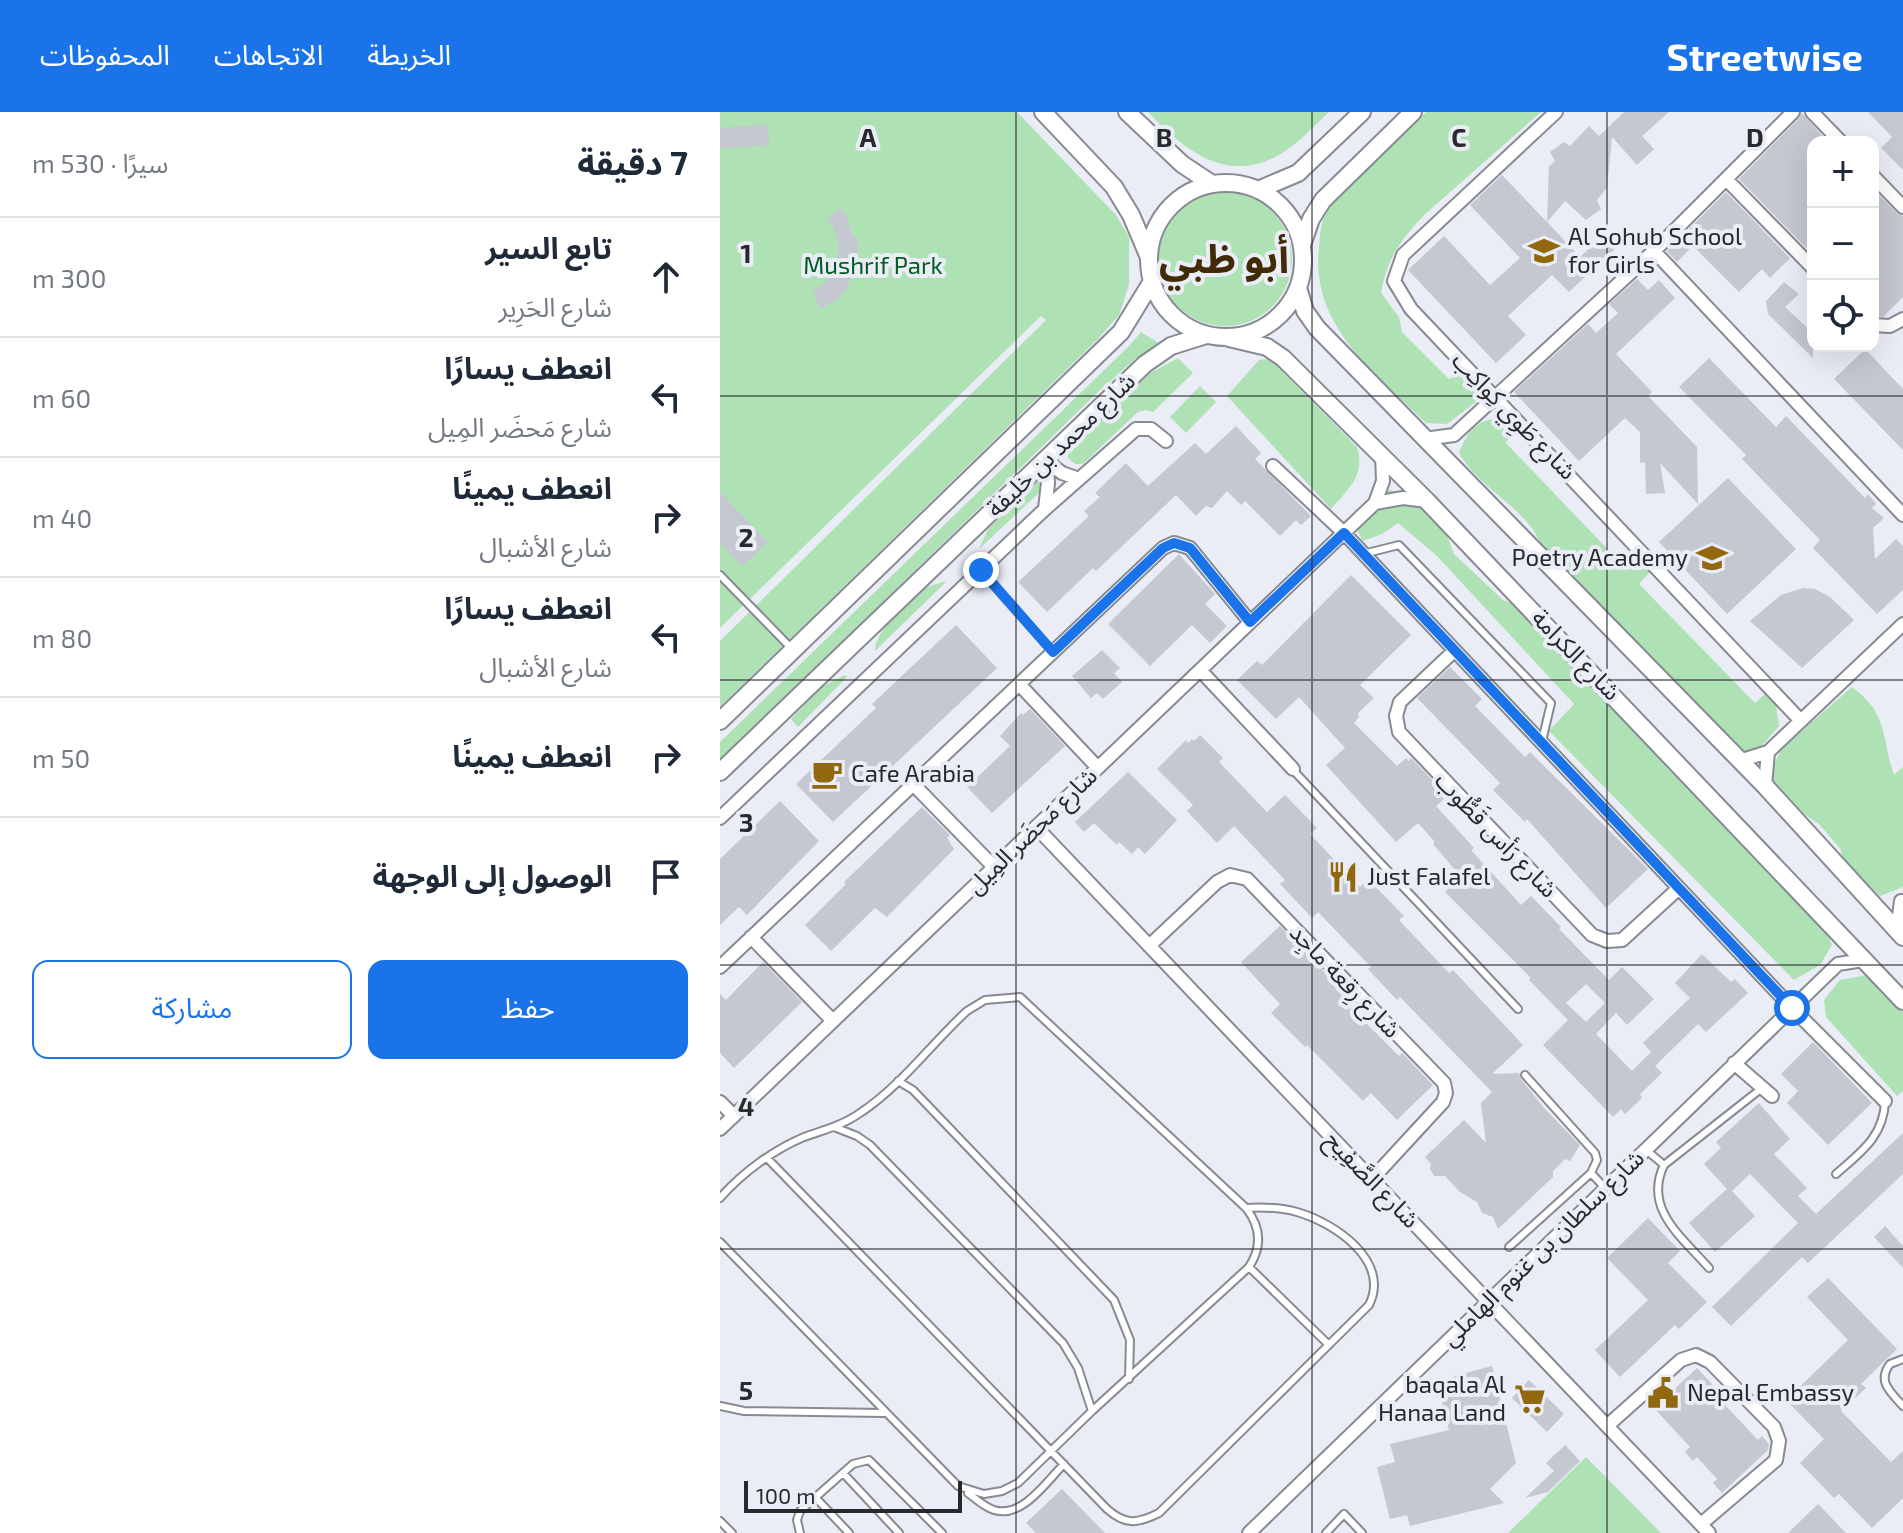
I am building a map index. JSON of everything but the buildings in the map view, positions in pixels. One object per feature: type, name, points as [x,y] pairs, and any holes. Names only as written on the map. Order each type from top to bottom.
[{"type":"main road","points":[[1043,112],[1114,187],[1131,215],[1148,255],[1151,283],[1163,307],[1182,325],[1206,335],[1229,338],[1251,334],[1271,323],[1287,307],[1298,288],[1303,267],[1302,245],[1293,223],[1278,204],[1258,190],[1236,184],[1212,184],[1188,193],[1168,209],[1154,230],[1148,255]]},
{"type":"main road","points":[[1127,112],[1182,164],[1212,184]]},
{"type":"main road","points":[[1258,190],[1298,173],[1362,112]]},
{"type":"main road","points":[[1302,245],[1311,219],[1323,200],[1413,112]]},
{"type":"main road","name":"شارع محمد بن خليفة","points":[[720,721],[1121,332],[1151,283]]},
{"type":"main road","name":"شارع الكرامة","points":[[1298,288],[1305,311],[1317,328],[1765,786],[1900,933]]},
{"type":"main road","name":"شارع محمد بن خليفة","points":[[720,772],[1145,364],[1171,346],[1206,335]]},
{"type":"main road","name":"شارع الكرامة","points":[[1229,338],[1267,347],[1283,358],[1382,455],[1903,1001]]},
{"type":"street","name":"شارع طَوِي كِواكِب","points":[[1556,112],[1403,255],[1394,281],[1411,309],[1801,721]]},
{"type":"street","points":[[1424,439],[1454,435],[1654,251],[1793,112]]},
{"type":"street","points":[[1812,112],[1835,136]]},
{"type":"street","points":[[1726,179],[1807,262]]},
{"type":"street","points":[[1879,182],[1903,207]]},
{"type":"street","points":[[1654,251],[1903,515]]},
{"type":"street","points":[[1879,325],[1890,326],[1903,319]]},
{"type":"street","points":[[720,818],[1045,509],[1136,429],[1151,429],[1166,441]]},
{"type":"street","points":[[1451,466],[1454,435]]},
{"type":"street","points":[[1375,503],[1383,481],[1382,455]]},
{"type":"street","points":[[1046,461],[1062,473],[1079,479]]},
{"type":"street","points":[[1045,509],[1048,483],[1046,461]]},
{"type":"street","points":[[1273,466],[1344,533],[1792,1008],[1885,1101]]},
{"type":"street","points":[[1375,503],[1403,498],[1427,501]]},
{"type":"street","name":"شارع مَحضَر المِيل","points":[[720,1129],[1375,503]]},
{"type":"street","points":[[720,967],[1163,548],[1174,543],[1190,548],[1250,622]]},
{"type":"street","points":[[1739,761],[1768,752],[1903,624]]},
{"type":"street","name":"شارع رَأس قَطُّوب","points":[[1454,651],[1400,702],[1396,716],[1399,732],[1592,935],[1607,941],[1622,940],[1679,888]]},
{"type":"street","points":[[1200,670],[1293,769]]},
{"type":"street","points":[[1019,684],[1098,768]]},
{"type":"street","points":[[1765,786],[1768,752]]},
{"type":"street","points":[[912,783],[994,867]]},
{"type":"street","name":"شارع الصَّفِيح","points":[[1036,827],[1705,1529]]},
{"type":"street","name":"شارع رِقعة ماجِد","points":[[1149,946],[1217,882],[1230,875],[1247,879],[1444,1083],[1446,1093],[1443,1102],[1372,1179]]},
{"type":"street","points":[[1877,909],[1902,900],[1900,933]]},
{"type":"street","points":[[1841,936],[1838,964],[1863,960]]},
{"type":"street","points":[[751,937],[833,1021]]},
{"type":"street","name":"شارع سلطان بن غنوم الهاملي","points":[[1255,1531],[1488,1301],[1838,964]]},
{"type":"street","points":[[1734,1063],[1767,1092]]},
{"type":"street","points":[[720,1102],[734,1116]]},
{"type":"street","points":[[1607,1426],[1681,1360],[1696,1355],[1710,1362],[1774,1427],[1779,1441],[1776,1460],[1705,1529]]},
{"type":"lane","points":[[1363,554],[1399,545],[1540,691],[1551,703],[1542,741]]},
{"type":"lane","points":[[981,570],[1053,652]]},
{"type":"lane","points":[[720,575],[793,650]]},
{"type":"lane","points":[[1293,769],[1518,1009]]},
{"type":"lane","points":[[720,1198],[767,1158],[796,1141],[860,1114],[898,1081],[967,1011],[996,998],[1020,997],[1246,1208],[1259,1233],[1257,1251],[1249,1267],[1018,1483],[1002,1491],[984,1494],[958,1486]]},
{"type":"lane","points":[[1509,1247],[1591,1173],[1596,1164],[1595,1153],[1525,1075]]},
{"type":"lane","points":[[898,1081],[913,1090],[1114,1300],[1130,1340],[1129,1379]]},
{"type":"lane","points":[[1709,1268],[1661,1212],[1656,1187],[1664,1165],[1767,1092]]},
{"type":"lane","points":[[1836,1174],[1875,1138],[1883,1124],[1885,1101]]},
{"type":"lane","points":[[834,1127],[870,1145],[1063,1343],[1078,1368],[1092,1411]]},
{"type":"lane","points":[[1645,1149],[1664,1165]]},
{"type":"lane","points":[[767,1158],[1119,1520],[1132,1522],[1159,1513],[1372,1299],[1374,1276],[1368,1261],[1340,1233],[1311,1217],[1279,1208],[1246,1208]]},
{"type":"lane","points":[[1591,1173],[1605,1188]]},
{"type":"lane","points":[[720,1242],[958,1486],[993,1510],[1015,1510],[1064,1464]]},
{"type":"lane","points":[[1249,1267],[1329,1345]]},
{"type":"lane","points":[[1903,1359],[1890,1364],[1883,1378],[1885,1385],[1903,1406]]},
{"type":"lane","points":[[720,1406],[744,1411],[885,1413]]},
{"type":"lane","points":[[800,1533],[797,1520],[800,1511],[853,1464],[869,1460],[942,1533]]},
{"type":"lane","points":[[843,1473],[899,1533]]},
{"type":"lane","points":[[815,1497],[849,1533]]},
{"type":"lane","points":[[1326,1533],[1344,1514],[1362,1533]]},
{"type":"lane","points":[[720,1521],[732,1533]]},
{"type":"green space","name":"Mushrif Park","points":[[720,112],[1017,112],[1116,215],[1129,237],[1129,285],[1119,315],[1098,339],[720,707],[720,641],[1046,320],[1041,316],[720,628]]},
{"type":"green space","points":[[1148,112],[1329,112],[1276,157],[1236,166],[1217,163],[1199,155],[1164,129]]},
{"type":"green space","points":[[1426,112],[1541,112],[1424,215],[1396,251],[1387,269],[1381,293],[1399,317],[1402,332],[1449,379],[1457,375],[1467,377],[1478,391],[1477,401],[1447,424],[1426,423],[1350,346],[1325,301],[1319,276],[1322,225],[1333,204],[1357,175]]},
{"type":"green space","points":[[1225,192],[1251,197],[1272,212],[1287,233],[1292,259],[1287,285],[1272,306],[1251,321],[1225,326],[1199,321],[1178,306],[1163,285],[1158,259],[1163,233],[1178,212],[1199,197]]},
{"type":"green space","points":[[1141,332],[1160,344],[1135,359],[1099,391],[720,761],[720,742]]},
{"type":"green space","points":[[1178,358],[1193,373],[1153,412],[1138,412],[1083,464],[1075,464],[1068,458],[1068,451],[1150,373]]},
{"type":"green space","points":[[1270,359],[1357,447],[1357,474],[1331,509],[1227,396],[1259,360]]},
{"type":"green space","points":[[1200,386],[1216,402],[1186,433],[1170,417]]},
{"type":"green space","points":[[1500,418],[1515,434],[1505,442],[1620,562],[1632,554],[1650,572],[1639,584],[1755,703],[1766,693],[1776,705],[1779,726],[1759,749],[1739,756],[1544,553],[1538,537],[1517,512],[1468,467],[1459,453],[1466,439],[1479,424]]},
{"type":"green space","points":[[1043,475],[1044,488],[979,549],[988,529]]},
{"type":"green space","points":[[1390,490],[1407,494],[1445,530],[1454,554],[1503,600],[1526,608],[1826,930],[1832,945],[1820,965],[1794,980],[1549,731],[1574,704],[1437,556],[1398,523],[1382,534],[1363,541],[1358,532],[1358,516],[1378,496]]},
{"type":"green space","points":[[947,581],[875,651],[880,634],[903,606],[928,587]]},
{"type":"green space","points":[[845,675],[847,677],[798,727],[791,719],[823,686]]},
{"type":"green space","points":[[1852,687],[1864,697],[1878,717],[1894,775],[1903,767],[1903,887],[1880,896],[1842,862],[1841,850],[1820,825],[1793,810],[1770,782],[1781,749]]},
{"type":"green space","points":[[1868,975],[1903,1012],[1903,1091],[1897,1096],[1826,1017],[1824,1000],[1840,980]]},
{"type":"green space","points":[[1586,1457],[1661,1533],[1508,1533]]},
{"type":"place","name":"Al Sohub School for Girls","points":[[1544,251]]},
{"type":"place","name":"Poetry Academy","points":[[1712,558]]},
{"type":"place","name":"Cafe Arabia","points":[[827,774]]},
{"type":"place","name":"Just Falafel","points":[[1343,877]]},
{"type":"place","name":"Nepal Embassy","points":[[1663,1393]]},
{"type":"place","name":"baqala Al Hanaa Land","points":[[1530,1399]]},
{"type":"district","name":"أبو ظبي","points":[[1224,259]]},
{"type":"route","points":[[981,570],[1053,652],[1163,548],[1174,543],[1190,548],[1250,622],[1344,533],[1792,1008]]}]
